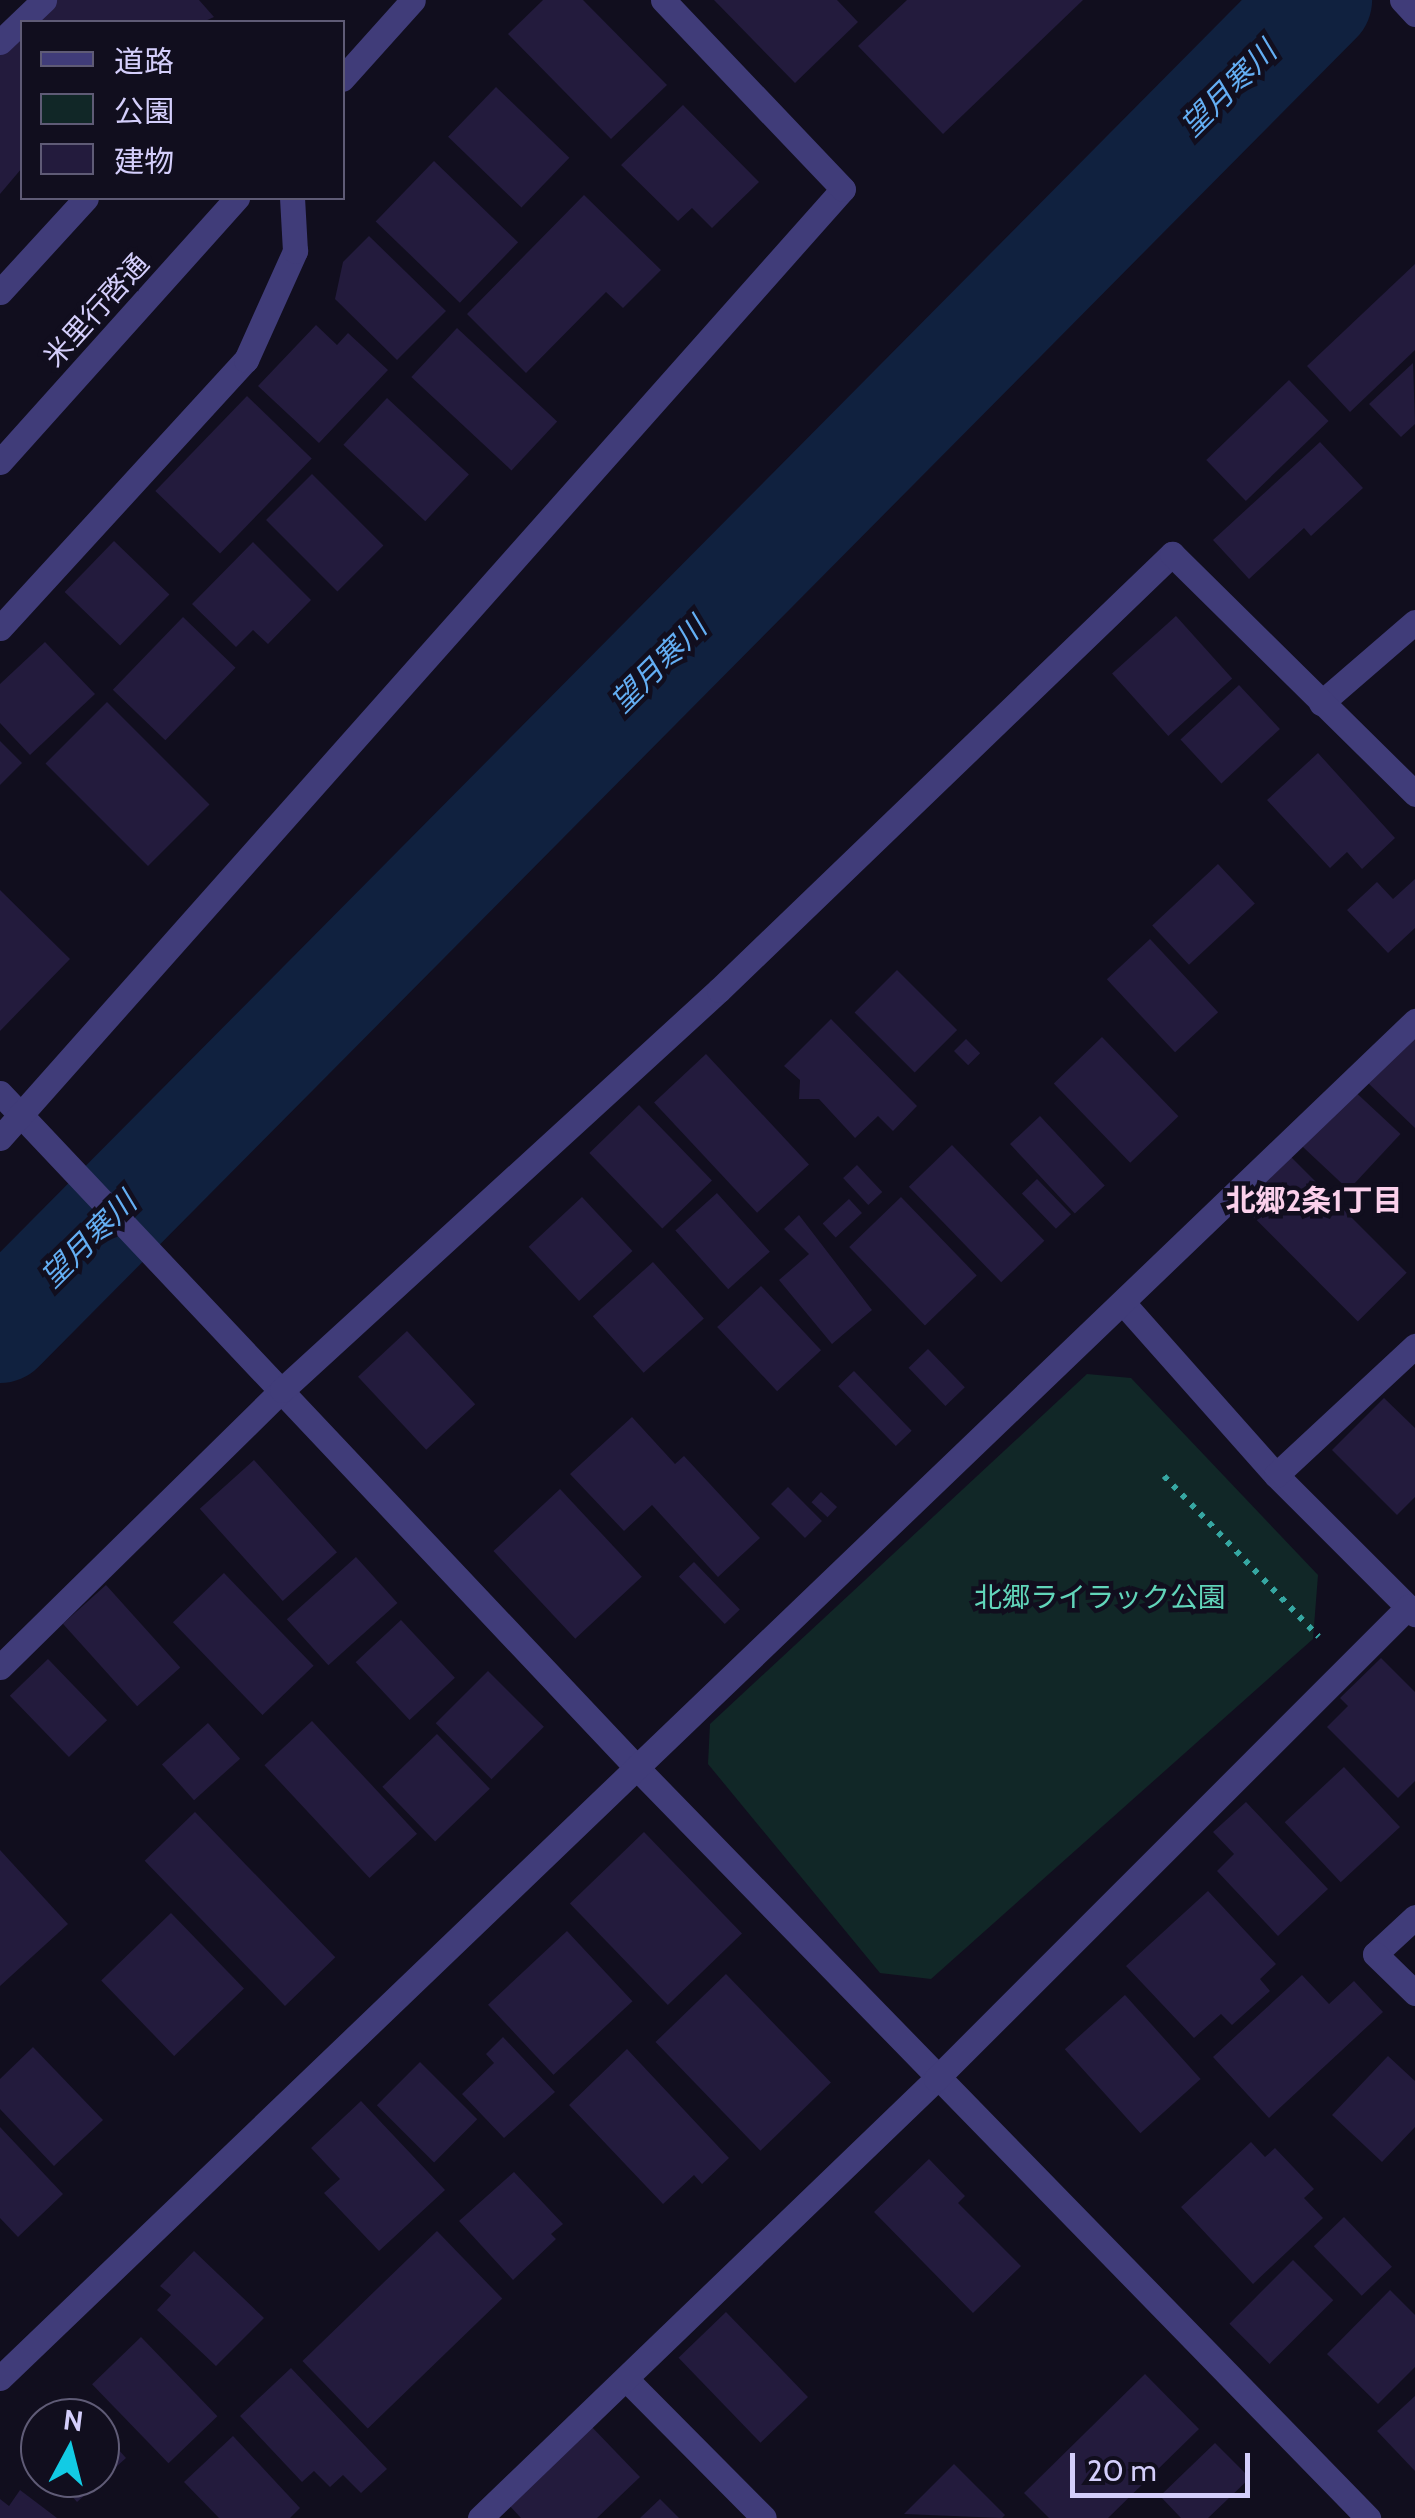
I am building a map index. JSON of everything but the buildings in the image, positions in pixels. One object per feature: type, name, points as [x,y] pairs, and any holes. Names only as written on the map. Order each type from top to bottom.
[{"type":"street","points":[[23,20],[44,0]]},
{"type":"street","points":[[345,76],[413,0]]},
{"type":"street","points":[[0,1138],[843,189],[663,0]]},
{"type":"street","points":[[1402,0],[1415,14]]},
{"type":"street","points":[[0,42],[20,23]]},
{"type":"street","points":[[0,292],[84,200]]},
{"type":"street","name":"米里行啓通","points":[[0,462],[235,200]]},
{"type":"street","points":[[0,628],[246,360],[295,251],[292,200]]},
{"type":"street","points":[[0,1667],[282,1390],[719,990],[1172,554],[1415,794]]},
{"type":"street","points":[[1322,704],[1415,622]]},
{"type":"street","points":[[0,2378],[1415,1021]]},
{"type":"street","points":[[0,1094],[636,1767],[1368,2518]]},
{"type":"street","points":[[480,2518],[628,2380],[936,2079],[1345,1663],[1411,1611],[1276,1475],[1124,1304]]},
{"type":"street","points":[[1276,1475],[1415,1346]]},
{"type":"street","points":[[1415,1917],[1376,1954],[1415,1992]]},
{"type":"street","points":[[628,2380],[764,2518]]},
{"type":"path","points":[[1164,1476],[1345,1663]]},
{"type":"green space","name":"北郷ライラック公園","points":[[1087,1374],[1131,1378],[1318,1575],[1313,1639],[931,1979],[880,1973],[708,1764],[710,1724]]},
{"type":"waterway","name":"望月寒川","points":[[0,1329],[1318,0]]},
{"type":"district","name":"北郷2条1丁目","points":[[1314,1201]]}]
